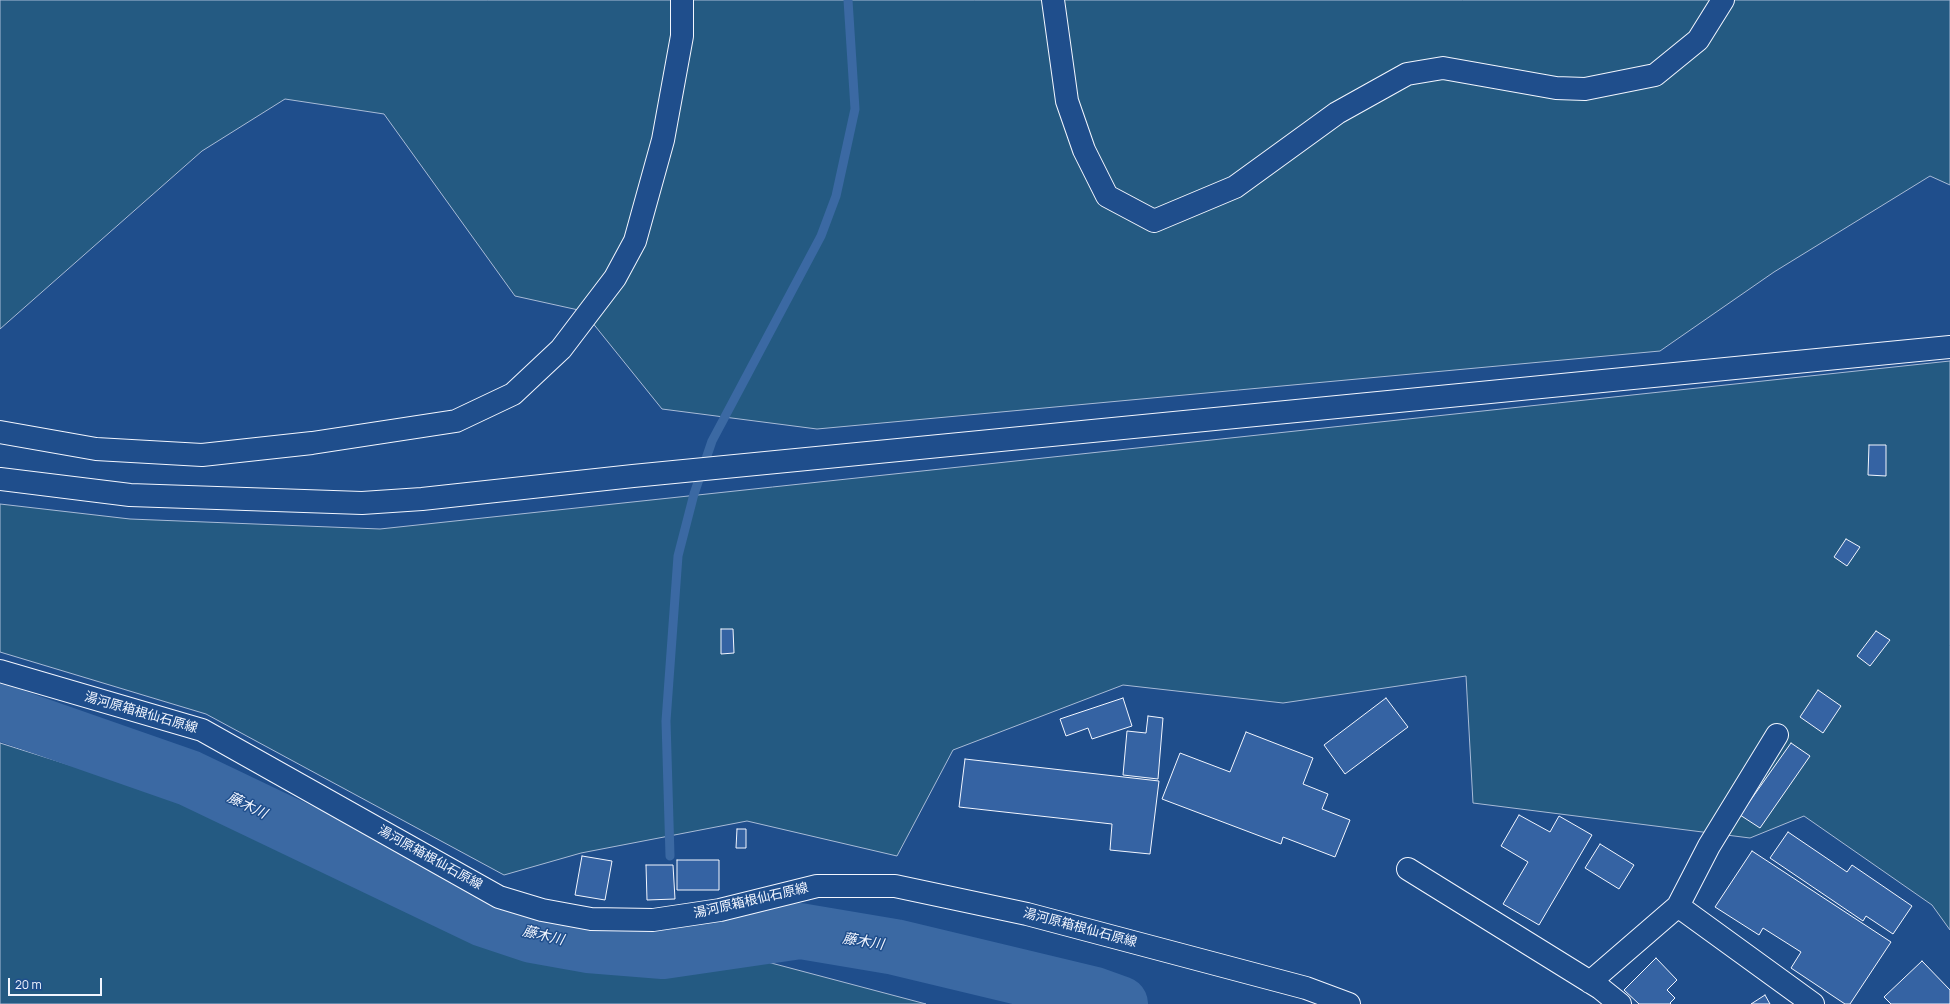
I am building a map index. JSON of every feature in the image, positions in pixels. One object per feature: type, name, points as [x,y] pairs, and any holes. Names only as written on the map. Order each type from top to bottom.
[{"type":"street","points":[[0,432],[96,449],[202,455],[312,443],[456,421],[513,394],[561,349],[614,278],[635,241],[663,140],[682,36],[682,0]]},
{"type":"street","points":[[1054,0],[1067,101],[1084,150],[1107,196],[1154,220],[1235,188],[1337,113],[1407,74],[1443,68],[1556,88],[1585,89],[1655,75],[1698,40],[1723,0]]},
{"type":"street","points":[[0,479],[130,495],[362,503],[422,499],[633,476],[1950,347]]},
{"type":"street","name":"湯河原箱根仙石原線","points":[[0,671],[202,730],[499,897],[542,910],[591,919],[653,920],[720,910],[817,886],[895,886],[1027,914],[1306,988],[1349,1004]]},
{"type":"street","points":[[1590,982],[1678,906],[1709,846],[1777,735]]},
{"type":"street","points":[[1408,869],[1590,982],[1620,1004]]},
{"type":"street","points":[[1678,906],[1813,1004]]},
{"type":"shaded area","points":[[0,0],[1950,0],[1950,185],[1930,176],[1774,272],[1660,351],[817,429],[662,409],[583,311],[515,296],[384,114],[285,99],[202,151],[0,329]]},
{"type":"shaded area","points":[[1950,361],[1950,930],[1932,905],[1804,816],[1750,838],[1473,803],[1466,676],[1283,703],[1123,685],[953,750],[897,856],[747,821],[581,853],[504,875],[206,714],[0,652],[0,504],[130,519],[380,529]]},
{"type":"shaded area","points":[[0,743],[184,801],[481,932],[531,947],[654,962],[756,959],[926,1004],[0,1004]]},
{"type":"building","points":[[1869,445],[1886,445],[1886,476],[1868,475]]},
{"type":"building","points":[[1846,539],[1860,547],[1847,566],[1834,557]]},
{"type":"building","points":[[721,629],[733,629],[734,653],[721,654]]},
{"type":"building","points":[[1876,631],[1890,640],[1870,666],[1857,656]]},
{"type":"building","points":[[1818,690],[1841,706],[1823,733],[1800,717]]},
{"type":"building","points":[[1123,698],[1132,726],[1092,739],[1088,728],[1066,736],[1060,719]]},
{"type":"building","points":[[1386,698],[1408,727],[1345,774],[1324,745]]},
{"type":"building","points":[[1148,716],[1163,718],[1158,779],[1123,775],[1127,731],[1146,733]]},
{"type":"building","points":[[1246,732],[1313,758],[1303,784],[1328,794],[1322,809],[1350,820],[1335,857],[1283,837],[1281,844],[1162,799],[1180,753],[1230,772]]},
{"type":"building","points":[[1791,743],[1810,756],[1760,828],[1740,815]]},
{"type":"building","points":[[965,759],[1159,781],[1150,854],[1110,850],[1112,824],[959,807]]},
{"type":"building","points":[[1519,815],[1550,832],[1559,816],[1592,835],[1539,925],[1503,904],[1528,862],[1501,846]]},
{"type":"building","points":[[737,829],[746,829],[746,848],[736,848]]},
{"type":"building","points":[[1788,832],[1847,872],[1852,865],[1912,906],[1893,934],[1866,916],[1863,921],[1770,858]]},
{"type":"building","points":[[1600,844],[1634,865],[1619,889],[1585,868]]},
{"type":"building","points":[[1752,851],[1891,942],[1850,1004],[1845,1004],[1791,968],[1801,952],[1763,928],[1759,935],[1715,907]]},
{"type":"building","points":[[582,856],[612,861],[605,900],[575,895]]},
{"type":"building","points":[[677,860],[719,860],[719,890],[677,890]]},
{"type":"building","points":[[646,865],[673,865],[675,899],[647,900]]},
{"type":"building","points":[[1656,958],[1677,980],[1667,990],[1675,998],[1670,1003],[1671,1004],[1639,1004],[1624,990]]},
{"type":"building","points":[[1922,961],[1950,990],[1950,1004],[1891,1004],[1884,997]]},
{"type":"building","points":[[1765,995],[1770,1004],[1751,1004]]},
{"type":"waterway","points":[[670,856],[666,721],[678,556],[694,494],[712,441],[821,236],[836,196],[855,109],[848,0]]},
{"type":"waterway","name":"藤木川","points":[[0,712],[189,778],[484,919],[532,935],[588,945],[663,951],[800,931],[895,947],[1095,995],[1120,1004]]},
{"type":"waterway","points":[[674,935],[680,949]]}]
